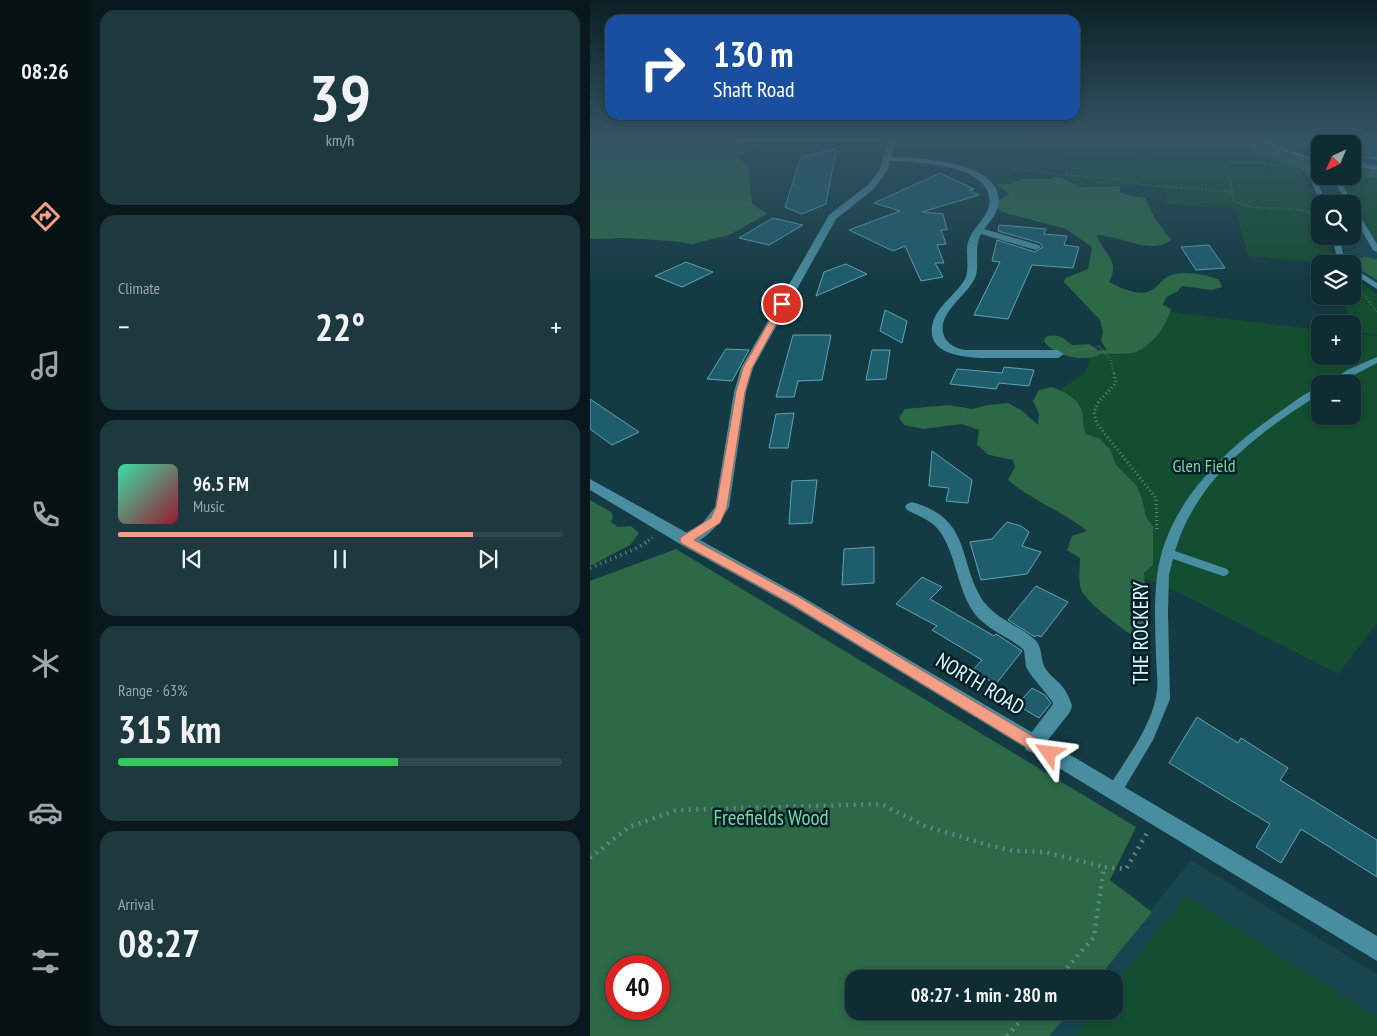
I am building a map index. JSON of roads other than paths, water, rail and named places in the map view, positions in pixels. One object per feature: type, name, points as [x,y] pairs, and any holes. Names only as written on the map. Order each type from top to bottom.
[{"type":"street","points":[[685,540],[716,521],[722,507],[740,392],[747,368],[832,217],[870,187]]},
{"type":"street","points":[[991,187],[994,205],[972,245],[972,273],[970,280],[938,322],[937,331],[942,344],[956,353],[966,354],[1058,354]]},
{"type":"street","points":[[978,231],[1036,247]]},
{"type":"street","name":"NORTH ROAD","points":[[590,484],[668,528],[685,540],[793,599],[1032,744],[1377,949]]},
{"type":"street","points":[[912,508],[941,522],[950,536],[970,593],[979,607],[990,621],[1026,642],[1032,648],[1034,665],[1040,676],[1060,696],[1063,706],[1032,744]]},
{"type":"lane","points":[[1361,221],[1377,250]]},
{"type":"lane","points":[[1361,276],[1377,288]]},
{"type":"lane","points":[[1345,375],[1377,360]]},
{"type":"lane","name":"THE ROCKERY","points":[[1114,792],[1147,736],[1163,697],[1162,607],[1165,567],[1177,528],[1191,502],[1224,461],[1273,419],[1311,396]]},
{"type":"lane","points":[[1169,553],[1223,572]]},
{"type":"park label","name":"Glen Field","points":[[1204,466]]},
{"type":"park label","name":"Freefields Wood","points":[[771,818]]}]
